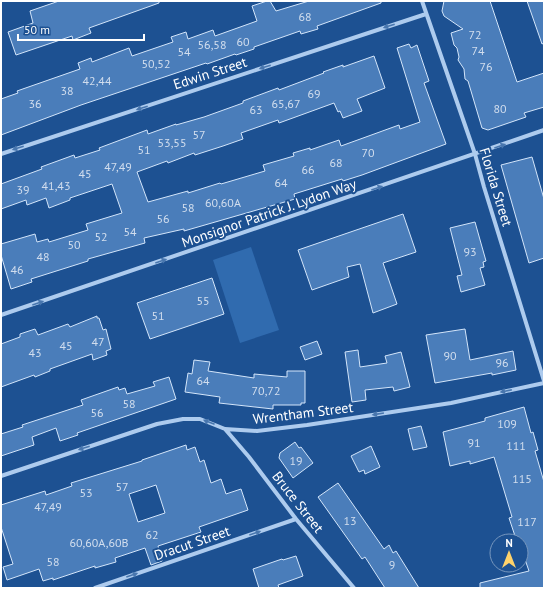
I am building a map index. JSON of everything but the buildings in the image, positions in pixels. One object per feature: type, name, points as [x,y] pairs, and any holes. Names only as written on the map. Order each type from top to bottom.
[{"type":"street","name":"Florida Street","points":[[422,1],[475,154],[544,382]]},
{"type":"street","name":"Edwin Street","points":[[1,154],[426,14]]},
{"type":"street","name":"Monsignor Patrick J. Lydon Way","points":[[1,315],[544,130]]},
{"type":"street","name":"Wrentham Street","points":[[1,476],[157,424],[183,419],[200,419],[225,429],[257,431],[307,426],[451,403],[544,382]]},
{"type":"street","name":"Bruce Street","points":[[225,429],[249,457],[296,519],[354,588]]},
{"type":"street","name":"Dracut Street","points":[[95,588],[296,519]]},
{"type":"shaded area","points":[[251,247],[279,330],[240,343],[213,260]]}]
